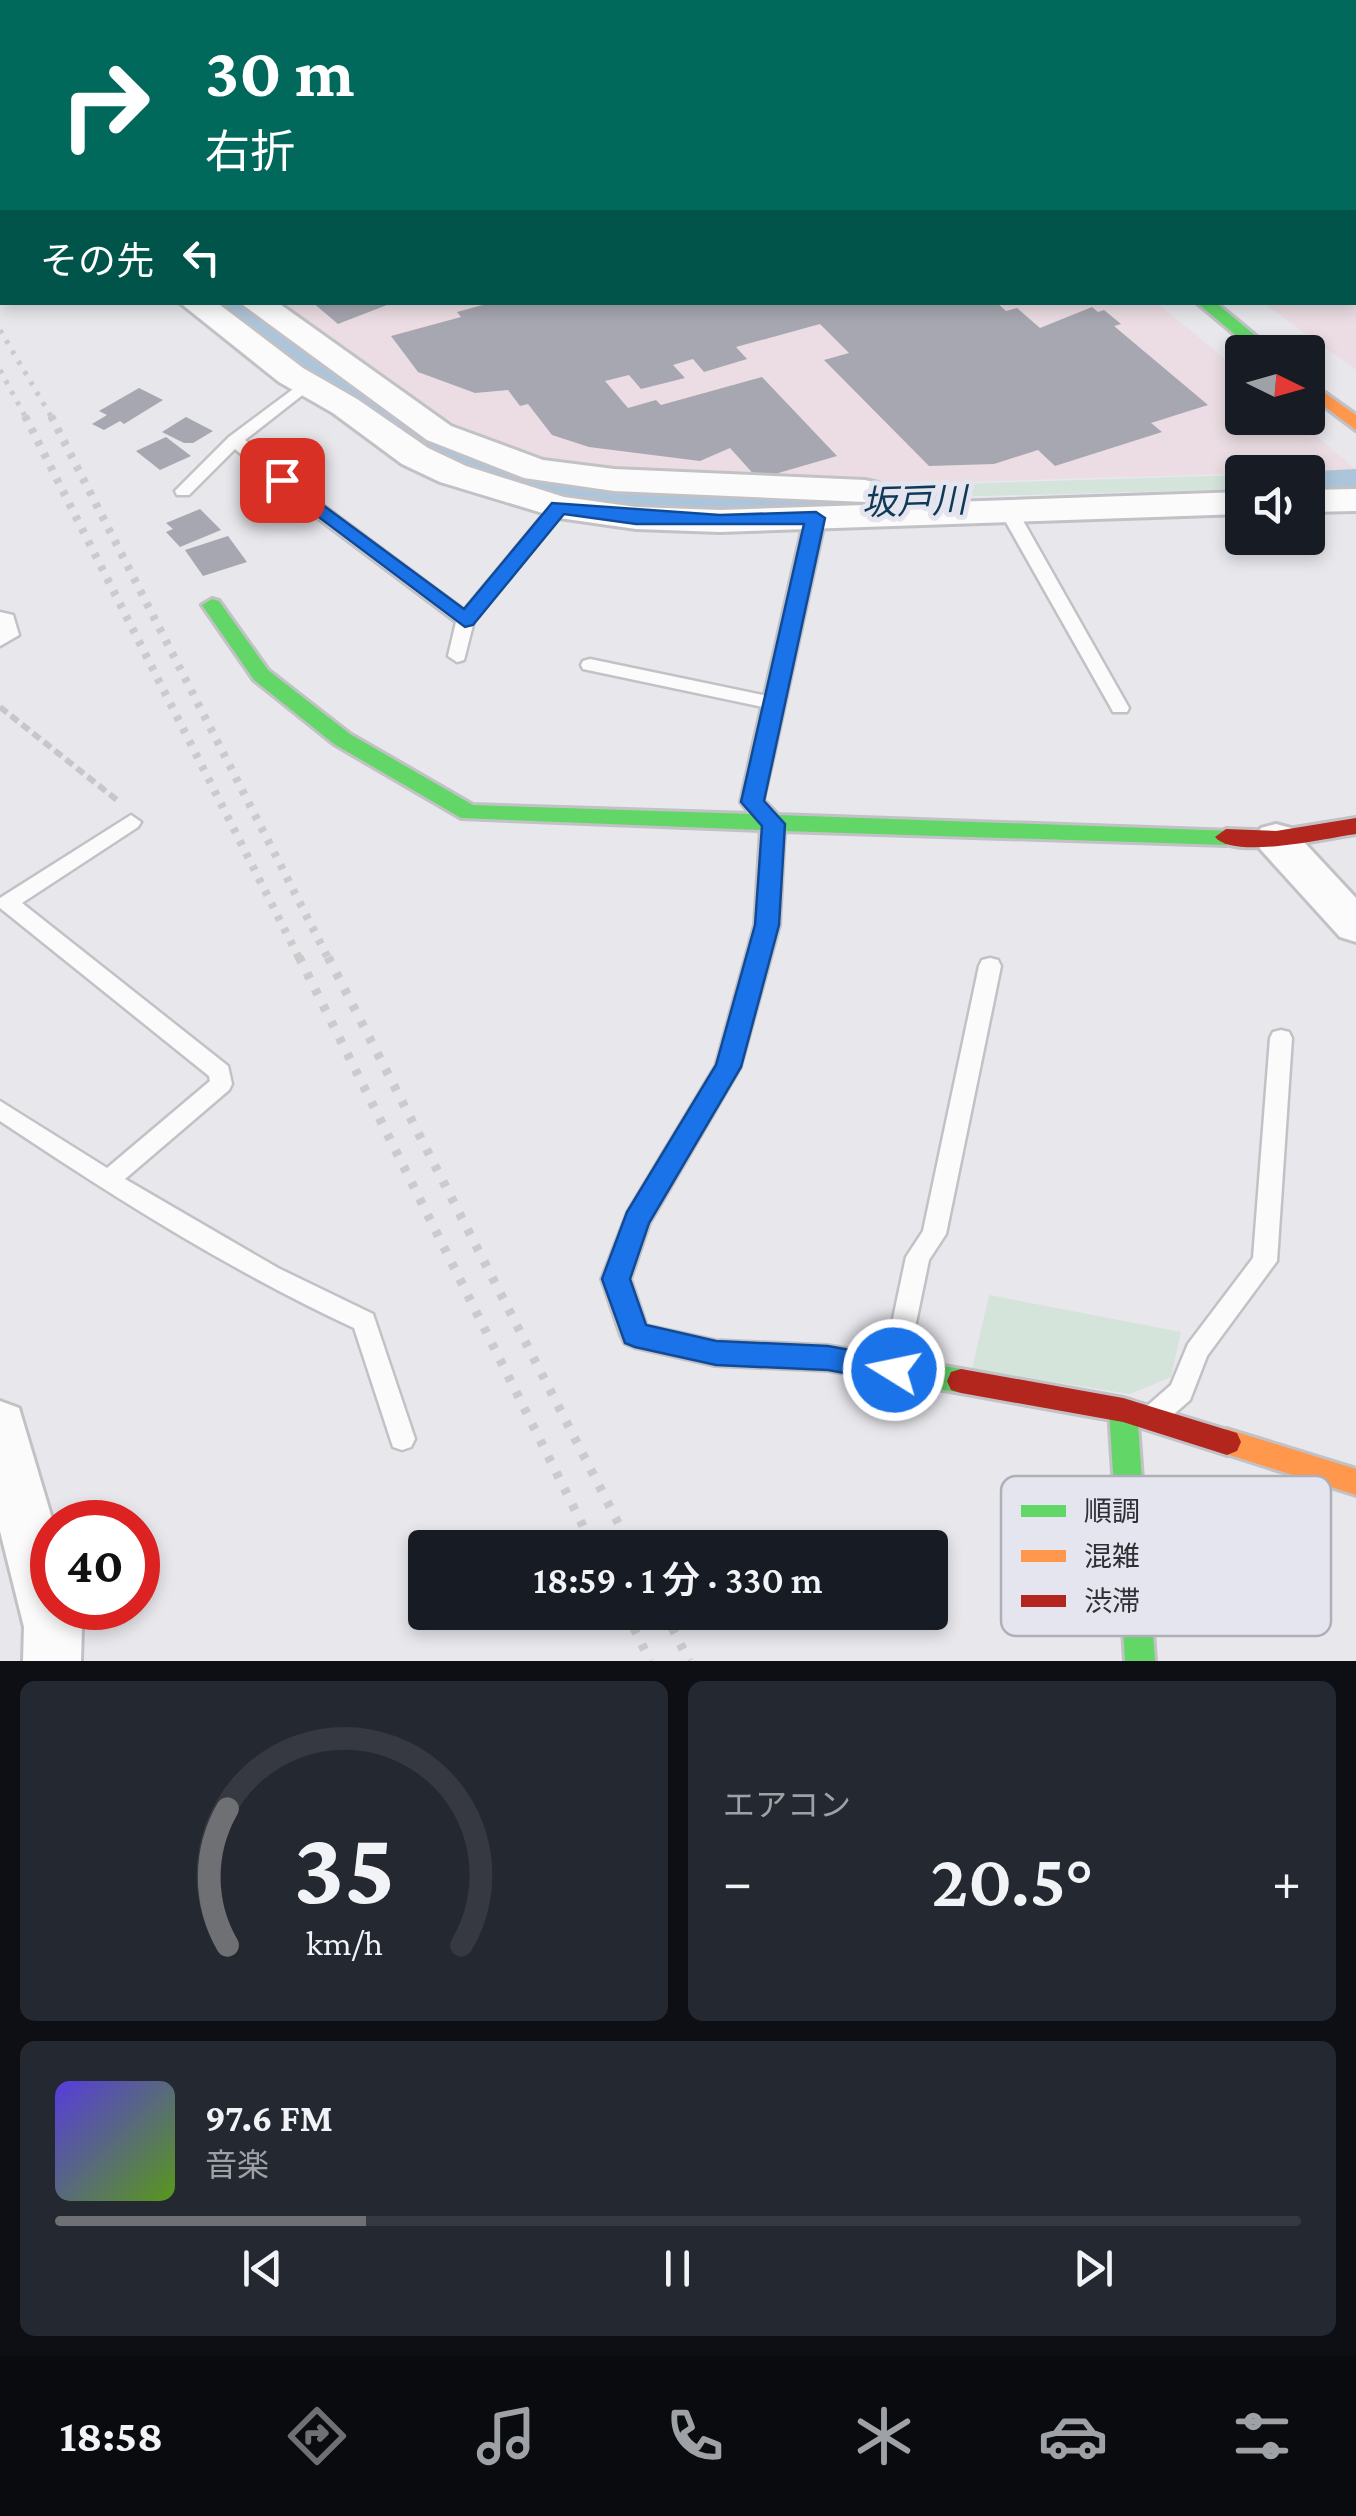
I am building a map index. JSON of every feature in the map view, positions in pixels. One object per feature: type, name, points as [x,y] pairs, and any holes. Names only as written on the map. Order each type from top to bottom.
[{"type":"street","points":[[199,305],[291,375],[428,462],[497,490],[559,507],[636,518],[720,521],[1225,504]]},
{"type":"street","points":[[259,305],[439,433],[537,470],[614,480],[864,491],[1225,482]]},
{"type":"street","points":[[1208,305],[1245,335]]},
{"type":"street","points":[[1325,399],[1356,424]]},
{"type":"street","points":[[1325,480],[1356,480]]},
{"type":"street","points":[[1325,501],[1356,500]]},
{"type":"street","points":[[816,518],[752,802],[773,824],[767,925],[728,1067],[637,1220],[616,1279],[635,1335],[716,1353],[828,1358],[1124,1410],[1356,1482]]},
{"type":"street","points":[[212,606],[261,675],[342,739],[469,813],[1276,839],[1356,826]]},
{"type":"street","points":[[1276,839],[1356,926]]},
{"type":"street","points":[[1124,1410],[1128,1476]]},
{"type":"street","points":[[0,1425],[53,1627],[52,1661]]},
{"type":"street","points":[[1138,1636],[1140,1661]]},
{"type":"lane","points":[[183,491],[235,440],[308,383]]},
{"type":"lane","points":[[235,440],[306,501],[465,620]]},
{"type":"lane","points":[[457,656],[465,620],[559,507]]},
{"type":"lane","points":[[1008,510],[1120,708]]},
{"type":"lane","points":[[0,618],[7,619],[10,635],[0,640]]},
{"type":"lane","points":[[590,666],[772,703]]},
{"type":"lane","points":[[107,1181],[220,1084],[220,1072],[2,903],[131,822]]},
{"type":"lane","points":[[894,1370],[918,1256],[934,1234],[990,966]]},
{"type":"lane","points":[[1151,1419],[1181,1392],[1197,1351],[1265,1261],[1282,1038]]},
{"type":"lane","points":[[0,1110],[107,1181],[294,1290],[364,1321],[402,1439]]},
{"type":"path","points":[[0,707],[135,815],[131,822]]},
{"type":"shaded area","points":[[237,305],[271,305],[451,427],[548,466],[857,487],[1225,476],[1225,489],[803,501],[610,496],[450,459]]},
{"type":"shaded area","points":[[276,305],[1159,305],[1225,359],[1225,435],[1316,435],[1356,470],[1325,471],[1325,455],[1225,455],[1225,474],[857,485],[614,473],[549,464],[452,425]]},
{"type":"shaded area","points":[[1266,305],[1356,305],[1356,370],[1325,348],[1325,335],[1307,335]]},
{"type":"shaded area","points":[[989,1295],[1181,1332],[1171,1377],[1130,1394],[972,1369]]},
{"type":"building","points":[[316,305],[387,305],[338,324]]},
{"type":"building","points":[[483,305],[999,305],[1006,311],[1017,308],[1040,328],[1092,307],[1098,312],[1104,310],[1121,324],[1114,326],[1208,405],[1151,423],[1162,432],[1055,466],[1038,450],[994,464],[929,466],[824,360],[849,353],[820,324],[736,347],[747,359],[704,372],[693,359],[673,365],[685,378],[641,389],[629,375],[605,381],[628,408],[656,400],[661,405],[762,377],[837,456],[758,479],[730,448],[700,461],[589,447],[552,435],[528,404],[520,406],[508,390],[475,393],[418,372],[391,336],[461,317],[457,312]]},
{"type":"building","points":[[139,388],[163,400],[124,424],[120,421],[104,430],[92,424],[107,415],[99,411]]},
{"type":"building","points":[[186,417],[213,431],[193,443],[184,443],[162,432]]},
{"type":"building","points":[[166,437],[191,456],[160,470],[136,451]]},
{"type":"building","points":[[200,509],[221,530],[180,547],[166,532],[173,529],[166,523]]},
{"type":"building","points":[[228,536],[247,562],[203,576],[185,550]]},
{"type":"waterway","name":"坂戸川","points":[[224,305],[438,454],[522,484],[616,502],[683,508],[910,504]]},
{"type":"waterway","name":"坂戸川","points":[[1325,490],[1356,489]]},
{"type":"railway","points":[[0,330],[52,418]]},
{"type":"railway","points":[[0,370],[26,418]]},
{"type":"railway","points":[[25,416],[300,960]]},
{"type":"railway","points":[[51,416],[329,960]]},
{"type":"railway","points":[[299,957],[585,1530]]},
{"type":"railway","points":[[328,957],[622,1530]]},
{"type":"railway","points":[[635,1630],[650,1661]]},
{"type":"railway","points":[[673,1630],[689,1661]]},
{"type":"traffic: fast","points":[[1208,305],[1245,335]]},
{"type":"traffic: fast","points":[[212,605],[261,675],[342,739],[469,813],[1226,837]]},
{"type":"traffic: fast","points":[[762,756],[752,802],[773,824],[767,925],[728,1067],[637,1220],[616,1279],[635,1335],[715,1353],[828,1358],[961,1381]]},
{"type":"traffic: fast","points":[[1123,1410],[1127,1476]]},
{"type":"traffic: fast","points":[[1138,1636],[1140,1661]]},
{"type":"traffic: slow","points":[[1325,399],[1356,424]]},
{"type":"traffic: slow","points":[[1227,1442],[1356,1482]]},
{"type":"traffic: jam","points":[[762,756],[815,518]]},
{"type":"traffic: jam","points":[[1226,837],[1276,839],[1356,826]]},
{"type":"traffic: jam","points":[[961,1381],[1123,1410],[1227,1442]]},
{"type":"route","points":[[282,480],[465,620],[559,507],[636,518],[816,518],[752,802],[773,824],[767,925],[728,1067],[637,1220],[616,1279],[635,1335],[716,1353],[828,1358],[894,1370]]}]
